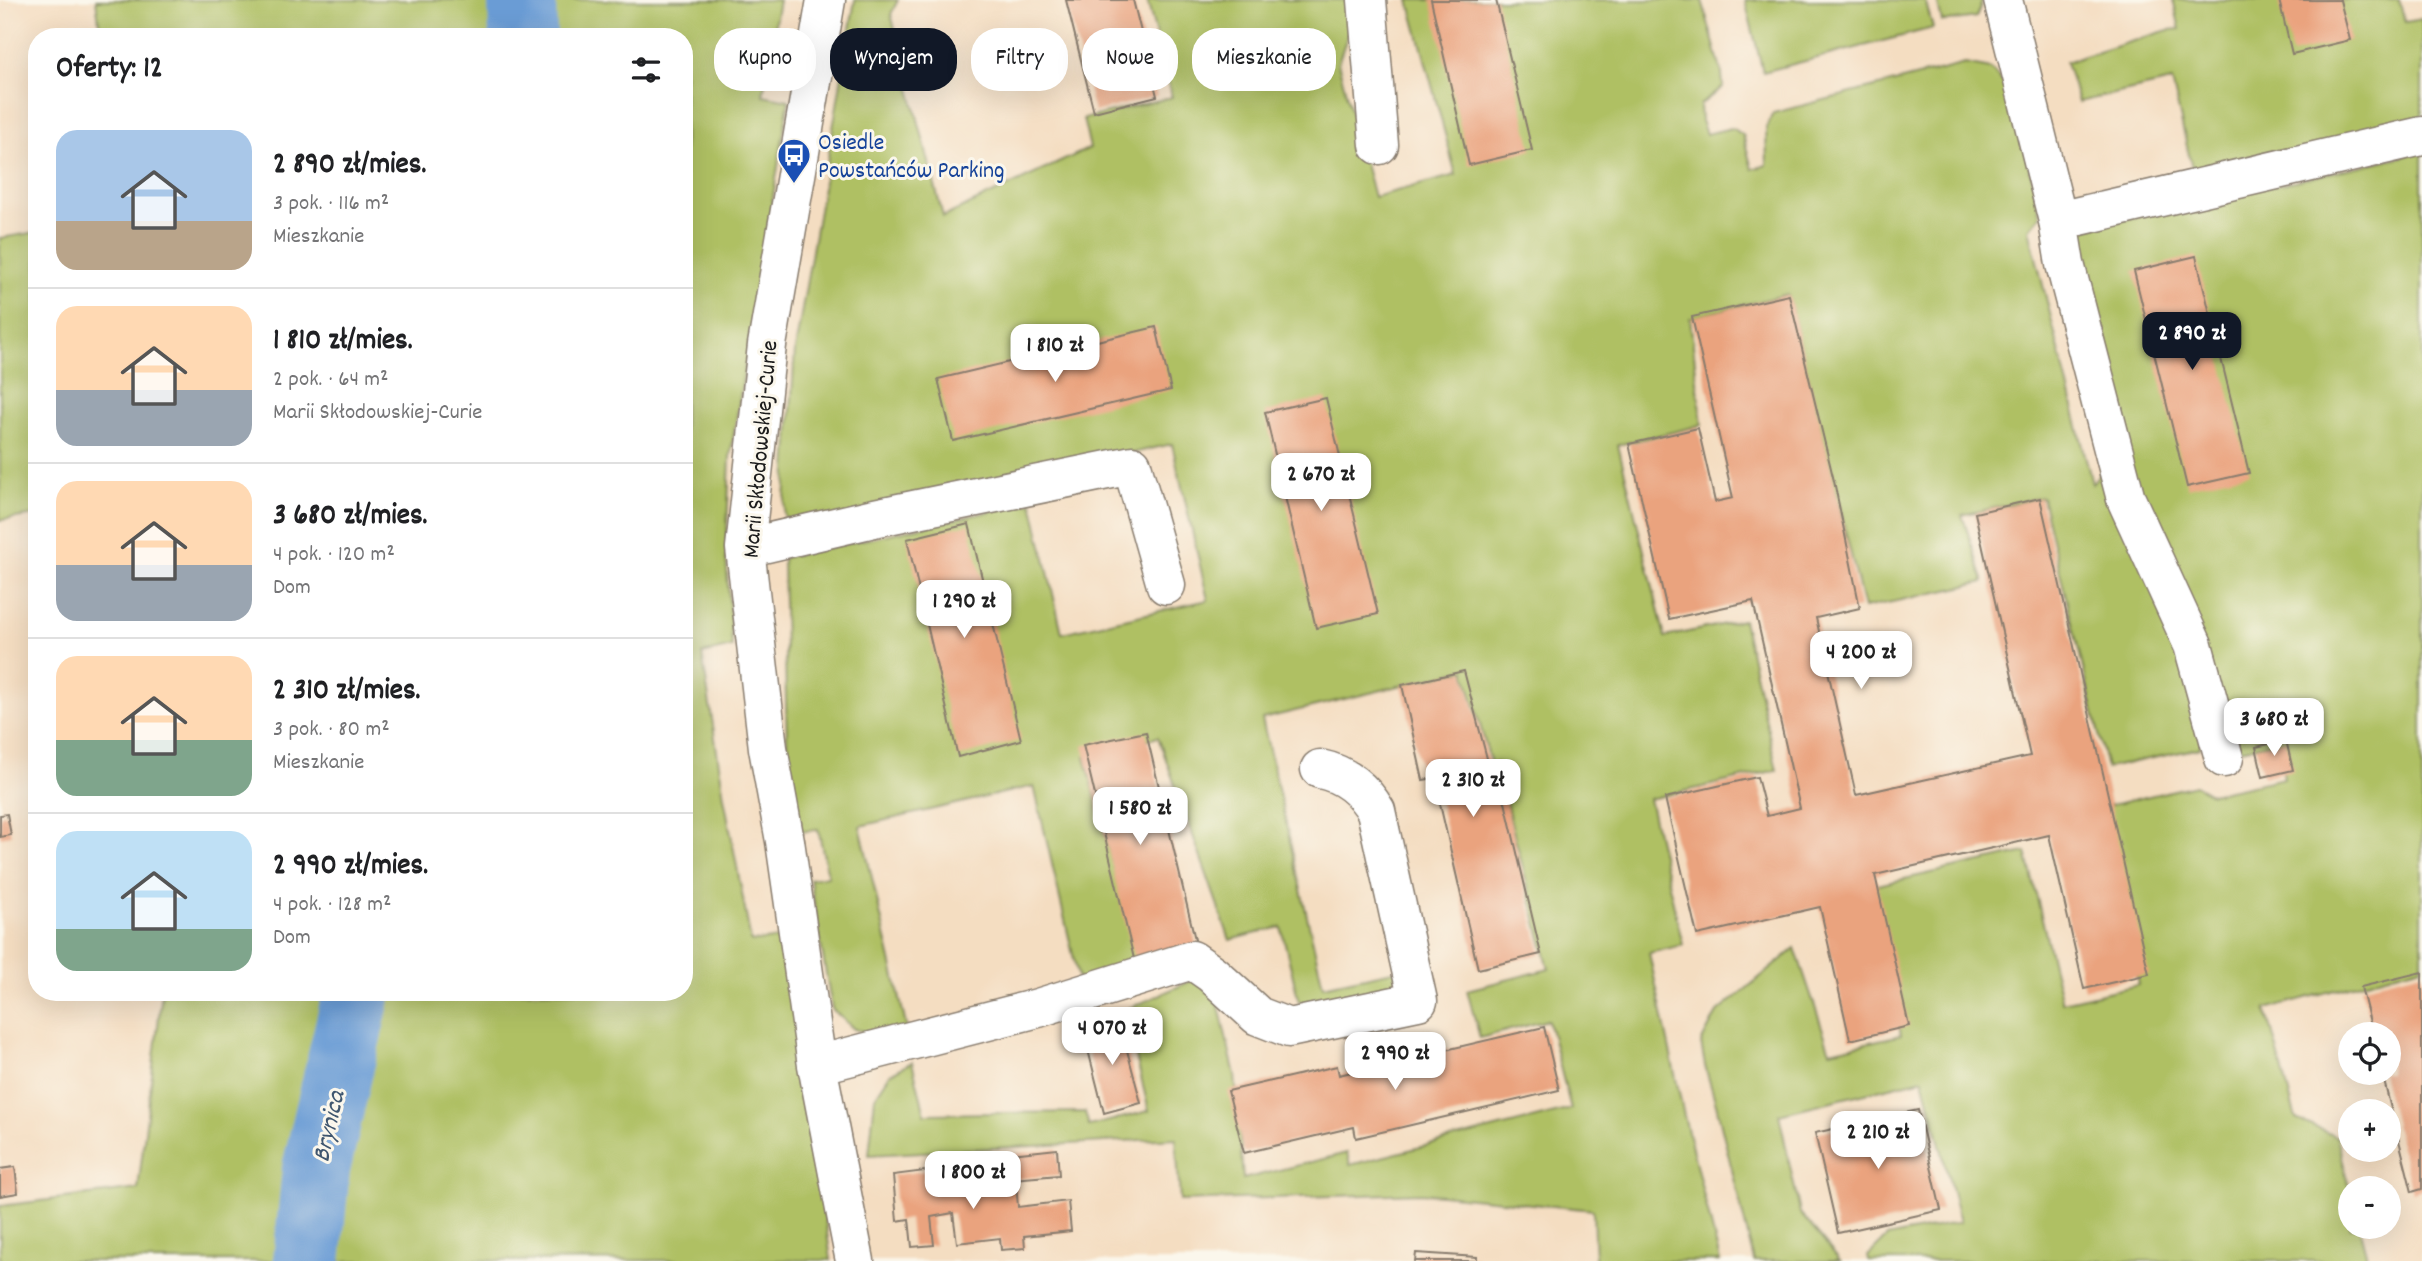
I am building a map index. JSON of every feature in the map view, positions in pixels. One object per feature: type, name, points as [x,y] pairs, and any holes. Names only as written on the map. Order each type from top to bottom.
[{"type":"street","name":"Marii Skłodowskiej-Curie","points":[[826,0],[767,345],[746,548],[768,748],[785,841],[817,1065],[855,1261]]},
{"type":"street","points":[[1367,0],[1379,145]]},
{"type":"street","points":[[2003,0],[2126,499],[2193,645],[2224,758]]},
{"type":"street","points":[[2058,221],[2422,136]]},
{"type":"street","points":[[746,548],[874,518],[1132,465],[1166,585]]},
{"type":"street","points":[[817,1065],[1038,1008],[1192,960],[1212,974],[1258,1016],[1289,1028],[1418,1001],[1376,811],[1367,794],[1333,772],[1320,769]]},
{"type":"green space","points":[[96,0],[499,0],[501,28],[100,28]]},
{"type":"green space","points":[[540,0],[779,0],[774,28],[714,28],[714,91],[764,91],[763,95],[789,100],[730,457],[726,554],[732,647],[702,654],[724,797],[751,942],[780,938],[801,1052],[831,1260],[332,1261],[333,1225],[377,1001],[693,1001],[693,28],[540,28]]},
{"type":"green space","points":[[855,0],[898,0],[891,14],[895,28],[850,28]]},
{"type":"green space","points":[[1147,0],[1347,0],[1352,22],[1338,63],[1374,197],[1456,175],[1409,0],[1702,0],[1723,87],[1700,105],[1701,121],[1706,134],[1731,128],[1743,135],[1752,169],[1767,165],[1766,128],[1773,113],[1965,64],[1991,69],[2014,95],[2040,215],[2029,229],[2092,483],[2103,469],[2186,662],[2204,738],[2199,748],[2107,768],[2042,497],[1962,515],[1984,582],[1864,608],[1788,294],[1690,318],[1702,425],[1618,445],[1665,637],[1743,620],[1777,770],[1649,799],[1683,945],[1649,953],[1684,1116],[1720,1261],[1595,1261],[1593,1210],[1421,1193],[1180,1201],[1176,1138],[869,1155],[875,1097],[890,1074],[912,1062],[925,1114],[1085,1112],[1089,1126],[1149,1111],[1125,1010],[1211,972],[1235,1075],[1243,1179],[1347,1153],[1350,1165],[1571,1109],[1548,1020],[1480,1038],[1467,990],[1549,969],[1496,763],[1491,764],[1465,670],[1262,719],[1323,986],[1402,969],[1400,984],[1386,1001],[1299,1002],[1281,927],[1230,940],[1158,737],[1085,757],[1142,979],[1082,994],[1034,786],[860,826],[908,1034],[874,1034],[854,1029],[832,1009],[810,879],[828,876],[818,829],[801,832],[787,747],[783,558],[1032,502],[1062,633],[1208,600],[1172,444],[889,509],[790,524],[784,515],[795,350],[839,91],[911,91],[943,217],[1090,148],[1083,119],[1172,97],[1170,91],[1178,91],[1178,28],[1154,28]]},
{"type":"green space","points":[[1745,0],[1925,0],[1933,28],[1763,72]]},
{"type":"green space","points":[[1937,0],[1983,0],[1976,17],[1942,22]]},
{"type":"green space","points":[[2173,0],[2399,0],[2405,22],[2422,19],[2422,124],[2194,177],[2172,81],[2078,102],[2066,62],[2168,30],[2180,29]]},
{"type":"green space","points":[[2422,152],[2422,966],[2266,1009],[2296,1119],[2337,1137],[2338,1162],[2343,1162],[2347,1176],[2338,1176],[2338,1239],[2362,1239],[2368,1261],[1869,1261],[1868,1256],[1887,1237],[1960,1222],[1923,1079],[1779,1114],[1800,1213],[1840,1261],[1754,1261],[1701,1043],[1716,1014],[1795,948],[1830,1051],[1901,1035],[1868,887],[2026,852],[2062,1002],[2138,985],[2103,807],[2195,785],[2211,794],[2284,778],[2277,741],[2242,749],[2228,737],[2145,525],[2074,259],[2078,230]]},
{"type":"green space","points":[[28,233],[28,516],[0,520],[0,238]]},
{"type":"green space","points":[[161,1001],[325,1001],[291,1152],[286,1261],[0,1261],[0,1206],[138,1189]]},
{"type":"building","points":[[1066,0],[1133,0],[1140,28],[1082,28],[1082,64]]},
{"type":"building","points":[[1431,0],[1496,0],[1532,150],[1469,165]]},
{"type":"building","points":[[2279,0],[2340,0],[2350,40],[2292,54]]},
{"type":"building","points":[[1089,91],[1156,91],[1157,96],[1094,112]]},
{"type":"building","points":[[2196,256],[2249,473],[2187,487],[2134,271]]},
{"type":"building","points":[[1789,295],[1834,481],[1860,608],[1816,618],[1856,795],[2030,756],[1975,513],[2040,498],[2149,974],[2084,989],[2049,835],[1875,875],[1909,1026],[1850,1040],[1820,907],[1697,935],[1665,798],[1757,777],[1767,816],[1800,808],[1753,601],[1669,619],[1629,444],[1698,428],[1715,502],[1733,498],[1692,317]]},
{"type":"building","points":[[1156,327],[1171,390],[953,441],[938,379]]},
{"type":"building","points":[[1326,398],[1378,614],[1316,628],[1265,412]]},
{"type":"building","points":[[969,524],[1021,740],[958,757],[907,539]]},
{"type":"building","points":[[1464,671],[1489,766],[1496,764],[1541,954],[1478,969],[1434,778],[1423,780],[1402,685]]},
{"type":"building","points":[[1146,732],[1197,948],[1135,963],[1083,745]]},
{"type":"building","points":[[2286,740],[2293,770],[2263,777],[2256,747]]},
{"type":"building","points":[[7,814],[11,835],[0,837],[0,815]]},
{"type":"building","points":[[2422,972],[2422,1189],[2412,1192],[2401,1148],[2401,1099],[2389,1099],[2385,1085],[2401,1085],[2401,1022],[2370,1022],[2361,987]]},
{"type":"building","points":[[1119,1020],[1141,1103],[1104,1113],[1083,1030]]},
{"type":"building","points":[[1544,1027],[1559,1090],[1356,1138],[1354,1127],[1244,1153],[1228,1091],[1337,1066],[1339,1075]]},
{"type":"building","points":[[1918,1110],[1941,1210],[1838,1233],[1815,1133]]},
{"type":"building","points":[[1057,1149],[1059,1175],[1013,1179],[1011,1154]]},
{"type":"building","points":[[15,1167],[18,1193],[0,1196],[0,1169]]},
{"type":"building","points":[[948,1168],[951,1190],[1016,1183],[1018,1207],[1068,1201],[1071,1231],[1024,1236],[1025,1248],[1001,1250],[1000,1238],[957,1243],[953,1213],[931,1217],[934,1245],[912,1247],[909,1219],[897,1221],[893,1175]]},
{"type":"building","points":[[1416,1253],[1477,1257],[1477,1261],[1415,1261]]},
{"type":"waterway","name":"Brynica","points":[[522,0],[523,28]]},
{"type":"waterway","name":"Brynica","points":[[307,1261],[316,1169],[355,1001]]},
{"type":"place","name":"Osiedle Powstańców Parking","points":[[794,185]]}]
